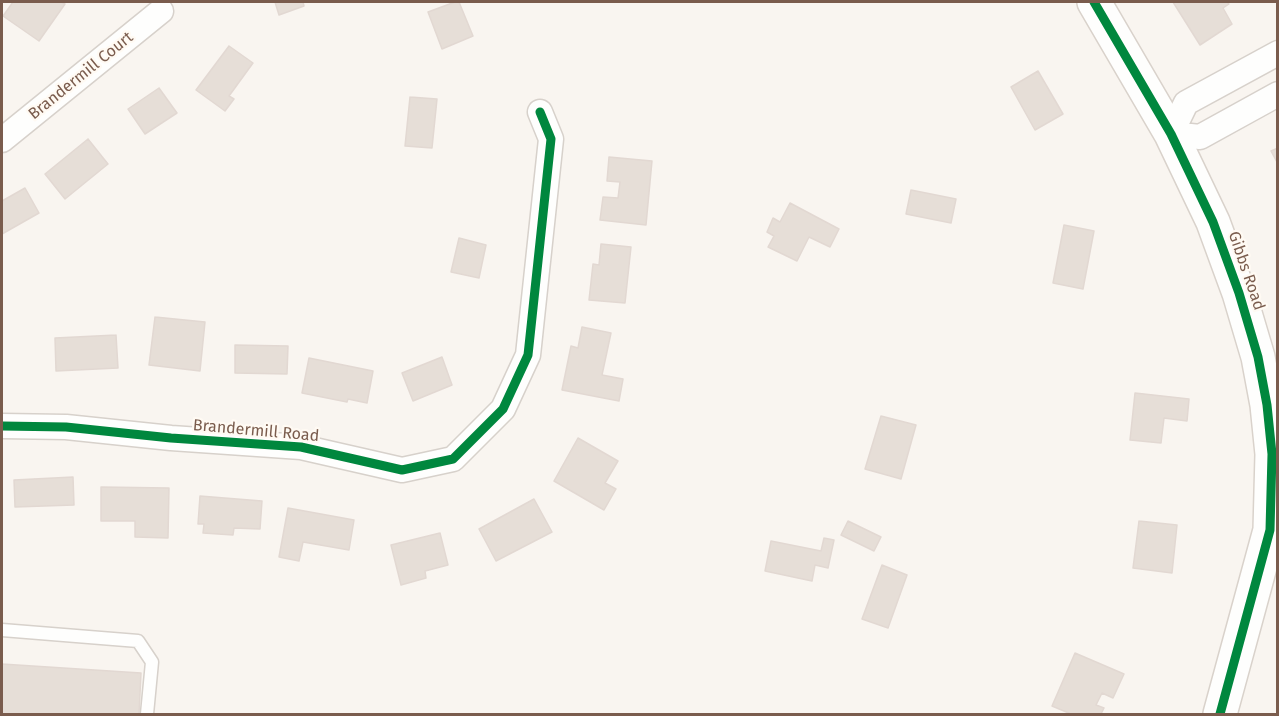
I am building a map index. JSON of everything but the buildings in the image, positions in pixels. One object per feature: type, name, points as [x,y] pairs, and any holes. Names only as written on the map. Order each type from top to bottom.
[{"type":"street","name":"Gibbs Road","points":[[1094,2],[1171,134],[1213,222],[1239,293],[1258,357],[1267,405],[1272,454],[1270,530],[1220,714]]},
{"type":"street","name":"Brandermill Court","points":[[2,140],[161,11]]},
{"type":"street","points":[[1278,53],[1185,103],[1171,134],[1200,137],[1278,94]]},
{"type":"street","name":"Brandermill Road","points":[[2,426],[66,427],[171,438],[301,447],[402,470],[453,459],[503,409],[528,355],[551,139],[540,112]]},
{"type":"lane","points":[[2,630],[138,641],[152,662],[147,714]]},
{"type":"cycle path","points":[[1094,2],[1171,134],[1213,222],[1239,293],[1258,357],[1267,405],[1272,454],[1270,530],[1220,714]]},
{"type":"cycle path","points":[[2,426],[66,427],[171,438],[301,447],[402,470],[453,459],[503,409],[528,355],[551,139],[540,112]]}]
